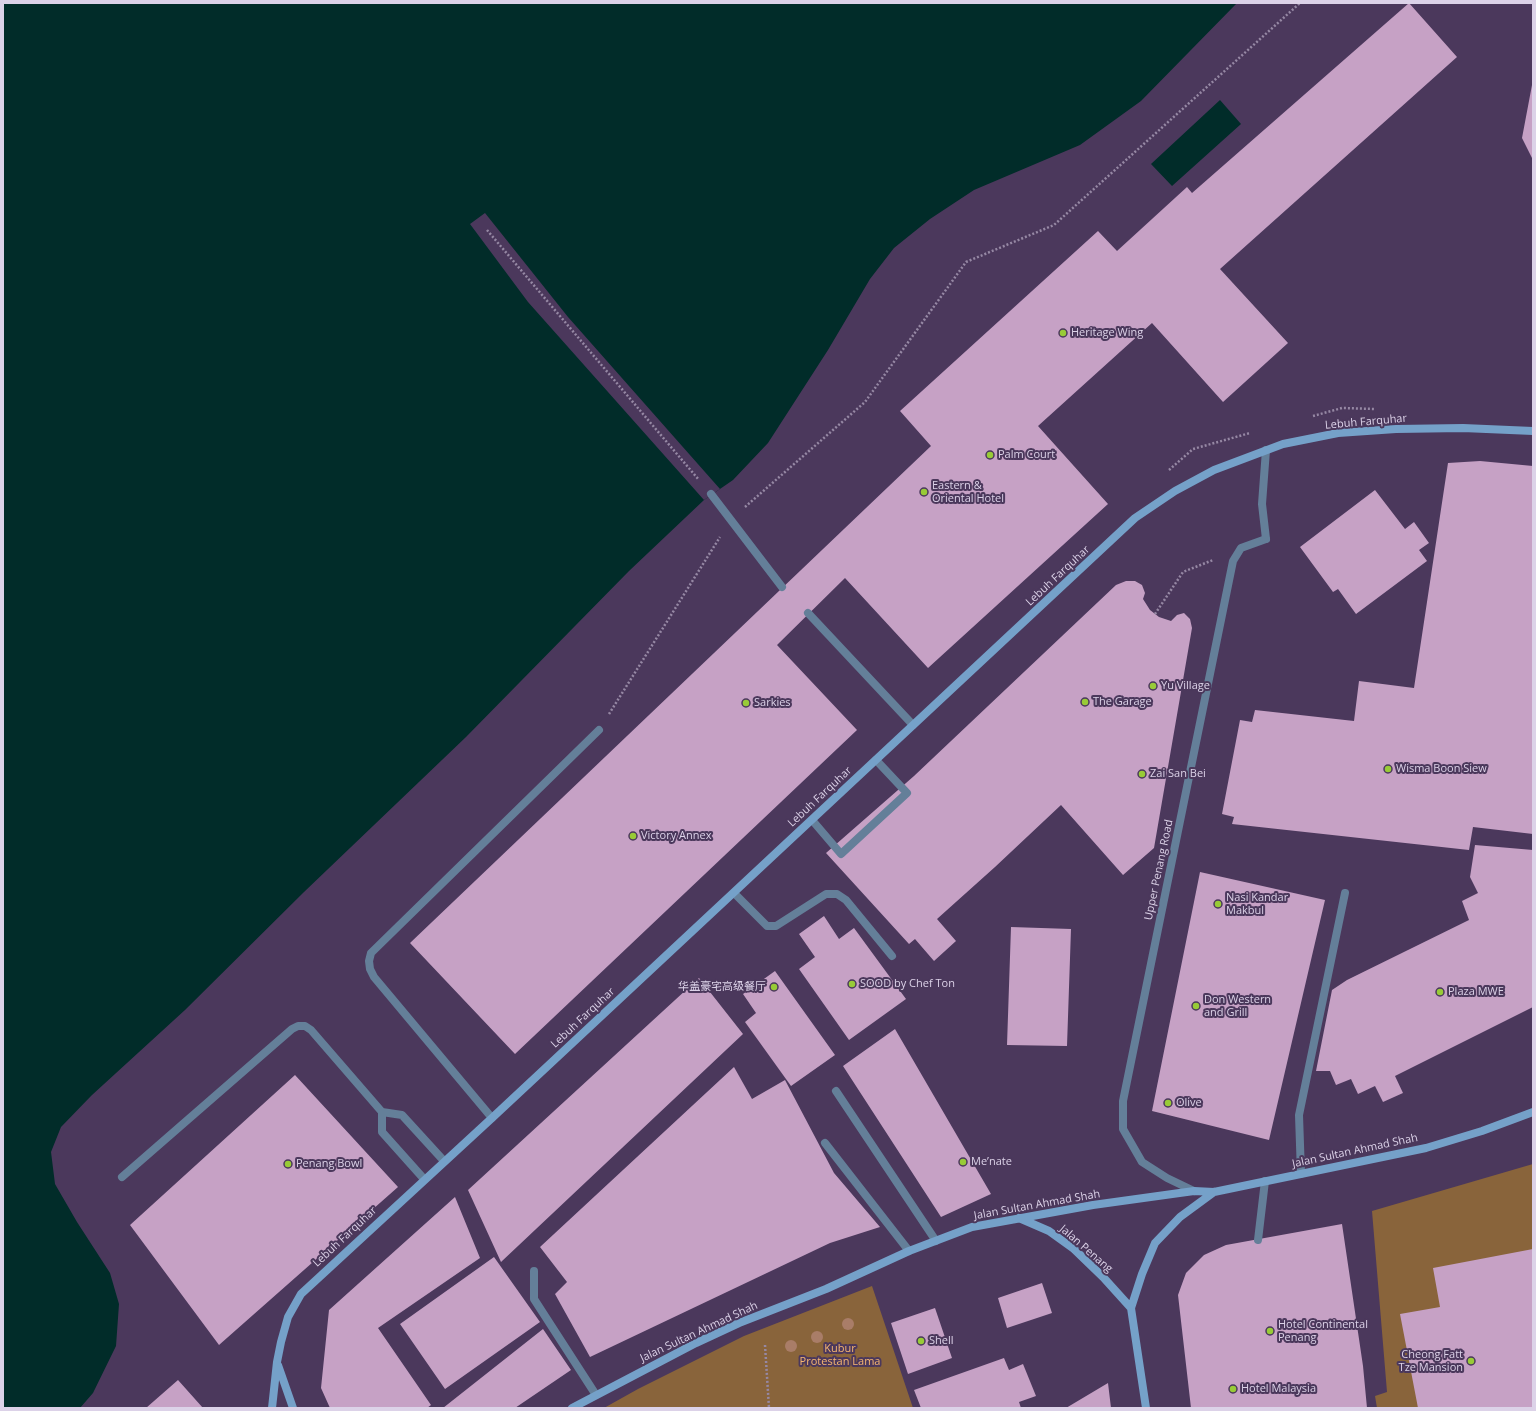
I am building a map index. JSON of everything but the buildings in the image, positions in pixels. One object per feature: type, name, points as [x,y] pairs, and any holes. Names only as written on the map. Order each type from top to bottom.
[{"type":"main road","name":"Lebuh Farquhar","points":[[272,1408],[276,1362],[288,1317],[301,1294],[1136,518],[1175,491],[1214,470],[1266,450],[1338,433],[1463,428],[1533,431]]},
{"type":"main road","name":"Jalan Sultan Ahmad Shah","points":[[572,1408],[739,1323],[826,1289],[909,1251],[972,1227],[1194,1190],[1214,1192],[1426,1148],[1482,1132],[1533,1112]]},
{"type":"main road","points":[[1146,1408],[1131,1308],[1142,1274],[1155,1243],[1180,1217],[1214,1192]]},
{"type":"main road","name":"Jalan Penang","points":[[1019,1218],[1049,1230],[1074,1249],[1103,1277],[1131,1308]]},
{"type":"main road","points":[[276,1362],[293,1408]]},
{"type":"street","points":[[1241,548],[1266,539],[1262,504],[1266,450]]},
{"type":"street","points":[[711,494],[782,587]]},
{"type":"street","name":"Upper Penang Road","points":[[1194,1190],[1167,1178],[1142,1162],[1123,1129],[1123,1101],[1233,561],[1241,548]]},
{"type":"street","points":[[808,613],[913,725]]},
{"type":"street","points":[[492,1118],[374,977],[370,969],[369,961],[371,953],[598,730]]},
{"type":"street","points":[[812,820],[841,854],[907,793],[876,760]]},
{"type":"street","points":[[734,893],[767,926],[776,926],[826,894],[837,894],[846,900],[892,956]]},
{"type":"street","points":[[1301,1174],[1299,1115],[1345,893]]},
{"type":"street","points":[[122,1178],[292,1029],[298,1026],[305,1026],[311,1030],[382,1112],[402,1115],[444,1161]]},
{"type":"street","points":[[836,1091],[936,1241]]},
{"type":"street","points":[[382,1112],[382,1132],[424,1179]]},
{"type":"street","points":[[825,1143],[909,1251]]},
{"type":"street","points":[[1258,1240],[1265,1181]]},
{"type":"street","points":[[534,1271],[534,1299],[596,1395]]},
{"type":"path","points":[[598,730],[730,520],[865,402],[966,262],[1054,225],[1300,3]]},
{"type":"path","points":[[487,230],[711,494]]},
{"type":"path","points":[[1155,614],[1183,572],[1241,548]]},
{"type":"path","points":[[765,1345],[769,1408]]},
{"type":"green space","points":[[1533,1164],[1533,1408],[1377,1408],[1375,1396],[1387,1392],[1372,1211]]},
{"type":"green space","name":"Kubur Protestan Lama","points":[[872,1286],[913,1408],[604,1408],[638,1389],[744,1336]]},
{"type":"shaded area","points":[[3,3],[1237,3],[1141,101],[1080,145],[974,190],[930,219],[894,248],[870,279],[828,350],[768,443],[733,480],[704,500],[629,571],[466,737],[304,892],[185,1010],[92,1095],[61,1127],[51,1152],[55,1184],[77,1222],[110,1273],[119,1304],[116,1346],[93,1393],[80,1408],[3,1408]]},
{"type":"shaded area","points":[[1220,100],[1241,124],[1172,186],[1151,164]]},
{"type":"pier","points":[[485,213],[568,317],[720,489],[704,500],[528,302],[470,224]]},
{"type":"place","name":"Heritage Wing","points":[[1063,333]]},
{"type":"place","name":"Palm Court","points":[[990,455]]},
{"type":"place","name":"Eastern & Oriental Hotel","points":[[924,492]]},
{"type":"place","name":"Yu Village","points":[[1153,686]]},
{"type":"place","name":"The Garage","points":[[1085,702]]},
{"type":"place","name":"Sarkies","points":[[746,703]]},
{"type":"place","name":"Wisma Boon Siew","points":[[1388,769]]},
{"type":"place","name":"Zai San Bei","points":[[1142,774]]},
{"type":"place","name":"Victory Annex","points":[[633,836]]},
{"type":"place","name":"Nasi Kandar Makbul","points":[[1218,904]]},
{"type":"place","name":"SOOD by Chef Ton","points":[[852,984]]},
{"type":"place","name":"华盖豪宅高级餐厅","points":[[774,987]]},
{"type":"place","name":"Plaza MWE","points":[[1440,992]]},
{"type":"place","name":"Don Western and Grill","points":[[1196,1006]]},
{"type":"place","name":"Olive","points":[[1168,1103]]},
{"type":"place","name":"Me’nate","points":[[963,1162]]},
{"type":"place","name":"Penang Bowl","points":[[288,1164]]},
{"type":"place","name":"Hotel Continental Penang","points":[[1270,1331]]},
{"type":"place","name":"Shell","points":[[921,1341]]},
{"type":"place","name":"Cheong Fatt Tze Mansion","points":[[1471,1361]]},
{"type":"place","name":"Hotel Malaysia","points":[[1233,1389]]}]
